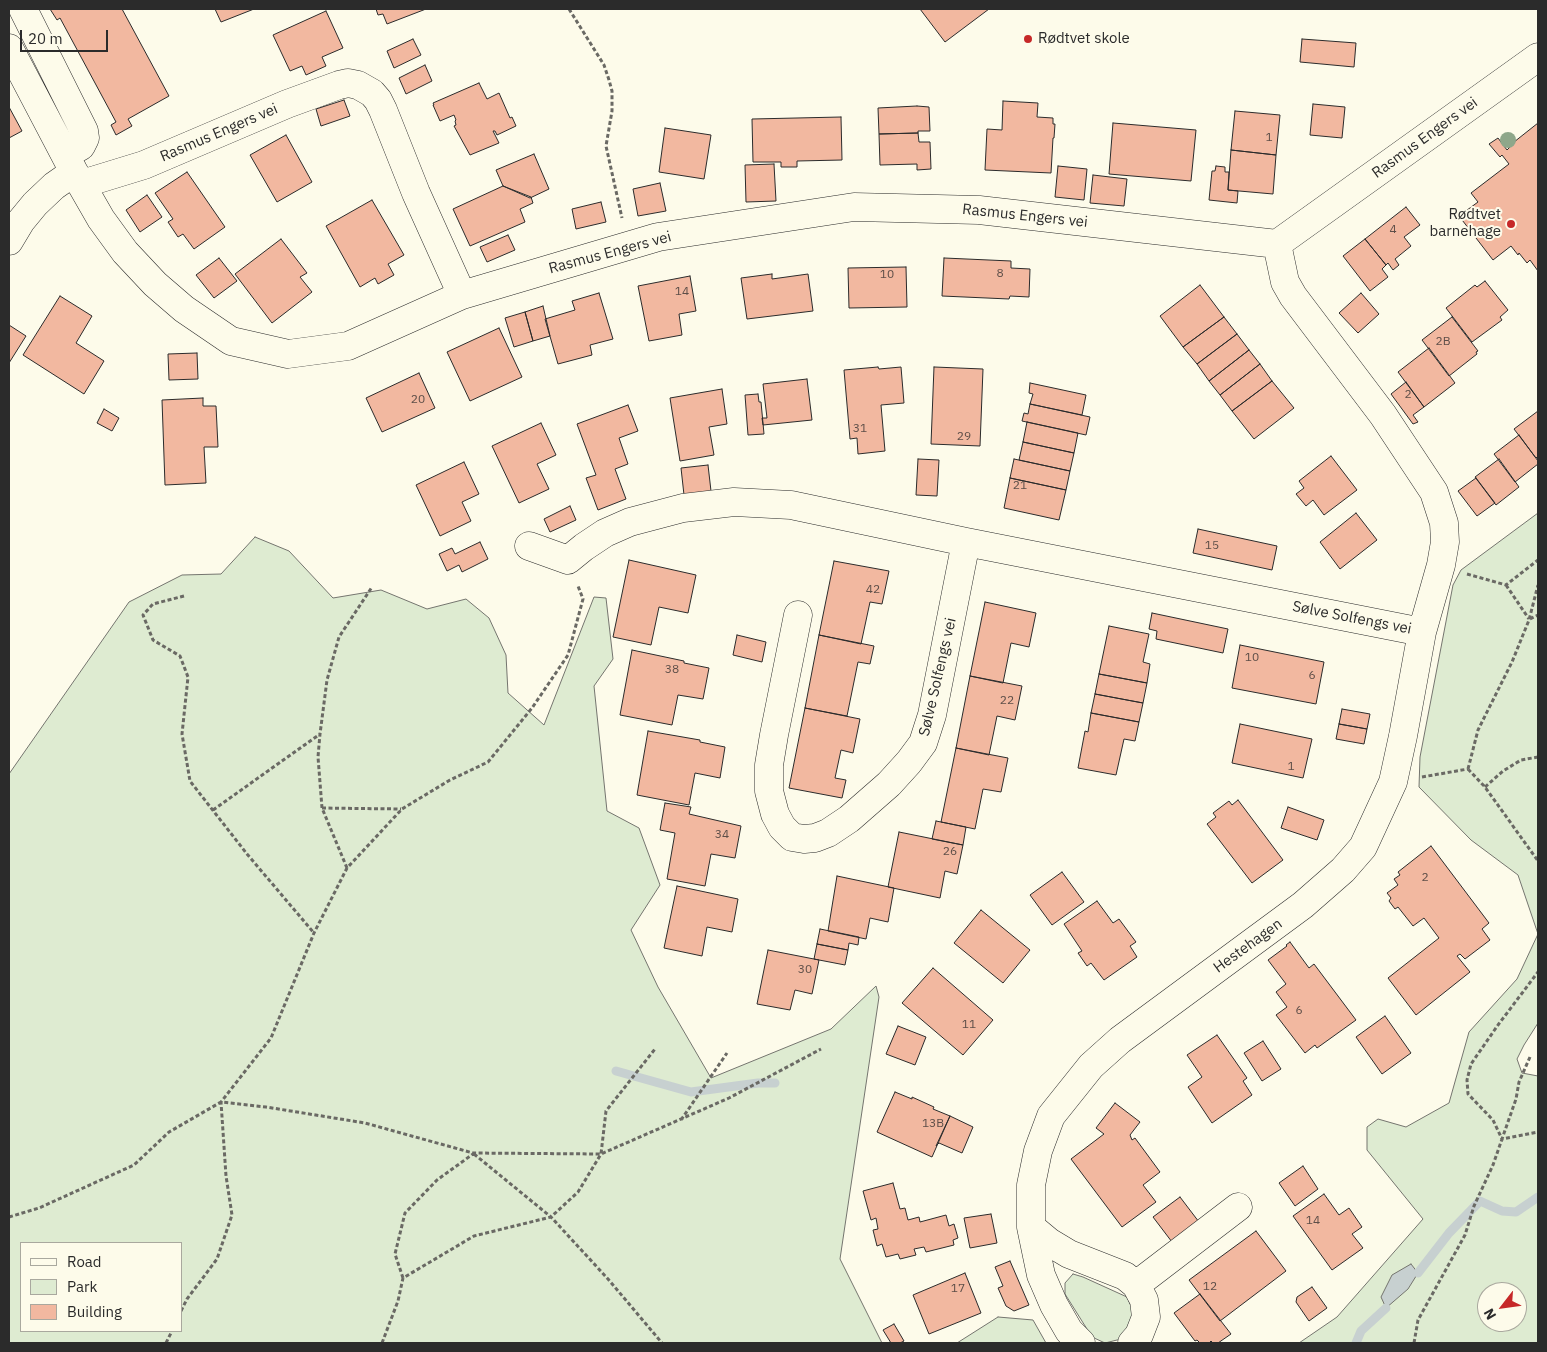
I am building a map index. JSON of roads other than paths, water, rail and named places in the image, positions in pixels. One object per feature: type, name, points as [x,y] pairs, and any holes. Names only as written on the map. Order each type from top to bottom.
[{"type":"street","points":[[23,9],[84,131],[85,138],[73,170]]},
{"type":"street","name":"Rasmus Engers vei","points":[[9,48],[101,220],[125,252],[184,309],[231,341],[288,354],[348,346],[462,295],[658,237],[854,207],[979,210],[1277,244],[1538,57]]},
{"type":"street","name":"Rasmus Engers vei","points":[[9,241],[21,221],[35,204],[73,170],[144,164],[287,104],[339,85],[348,83],[358,84],[372,93],[383,110],[416,193],[462,295]]},
{"type":"street","name":"Sølve Solfengs vei","points":[[529,546],[568,560],[605,533],[630,522],[684,508],[734,502],[791,505],[966,542],[1422,632],[1446,542],[1444,523],[1434,492],[1383,415],[1293,296],[1285,282],[1277,244]]},
{"type":"street","name":"Sølve Solfengs vei","points":[[798,615],[774,734],[769,765],[769,790],[775,814],[782,827],[792,836],[804,839],[816,838],[828,833],[849,819],[889,784],[923,743],[932,715],[966,542]]},
{"type":"street","name":"Hestehagen","points":[[1081,1343],[1070,1331],[1054,1305],[1041,1275],[1031,1227],[1031,1186],[1038,1150],[1051,1116],[1091,1066],[1120,1040],[1304,905],[1343,870],[1363,847],[1393,782],[1422,632]]},
{"type":"street","points":[[1136,1285],[1238,1207]]},
{"type":"street","points":[[1031,1227],[1049,1242],[1069,1254],[1125,1276],[1136,1285],[1144,1300],[1146,1317],[1139,1335],[1132,1343]]},
{"type":"waterway","points":[[616,1071],[691,1092],[758,1083],[775,1083]]},
{"type":"waterway","points":[[1418,1273],[1449,1233],[1480,1201],[1502,1211],[1516,1212],[1538,1197]]},
{"type":"waterway","points":[[1356,1343],[1361,1331],[1386,1308]]},
{"type":"place","name":"Rødtvet skole","points":[[1028,39]]},
{"type":"place","name":"Rødtvet barnehage","points":[[1511,224]]}]
